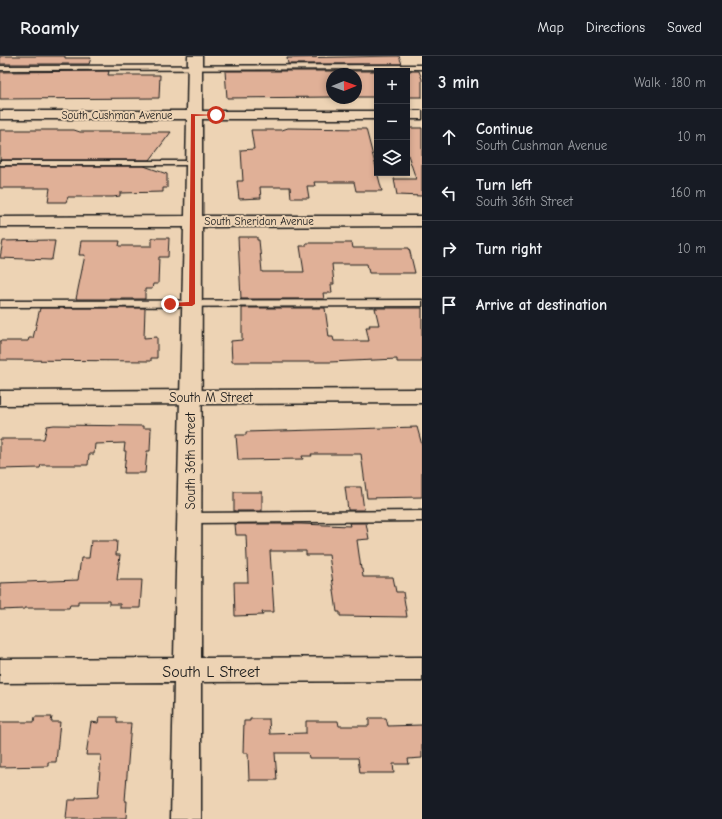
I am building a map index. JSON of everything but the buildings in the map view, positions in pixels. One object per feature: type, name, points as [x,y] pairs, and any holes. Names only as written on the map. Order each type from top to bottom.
[{"type":"street","name":"South 36th Street","points":[[186,819],[193,115],[195,62]]},
{"type":"street","name":"South Cushman Avenue","points":[[0,115],[374,115]]},
{"type":"street","points":[[410,115],[422,115]]},
{"type":"street","name":"South Sheridan Avenue","points":[[0,222],[422,221]]},
{"type":"street","name":"South M Street","points":[[0,398],[422,396]]},
{"type":"street","name":"South L Street","points":[[0,671],[422,669]]},
{"type":"lane","points":[[0,68],[195,62],[422,67]]},
{"type":"lane","points":[[0,163],[193,163]]},
{"type":"lane","points":[[0,304],[422,304]]},
{"type":"lane","points":[[190,518],[422,516]]},
{"type":"route","points":[[170,304],[192,304],[193,115],[216,115]]}]
